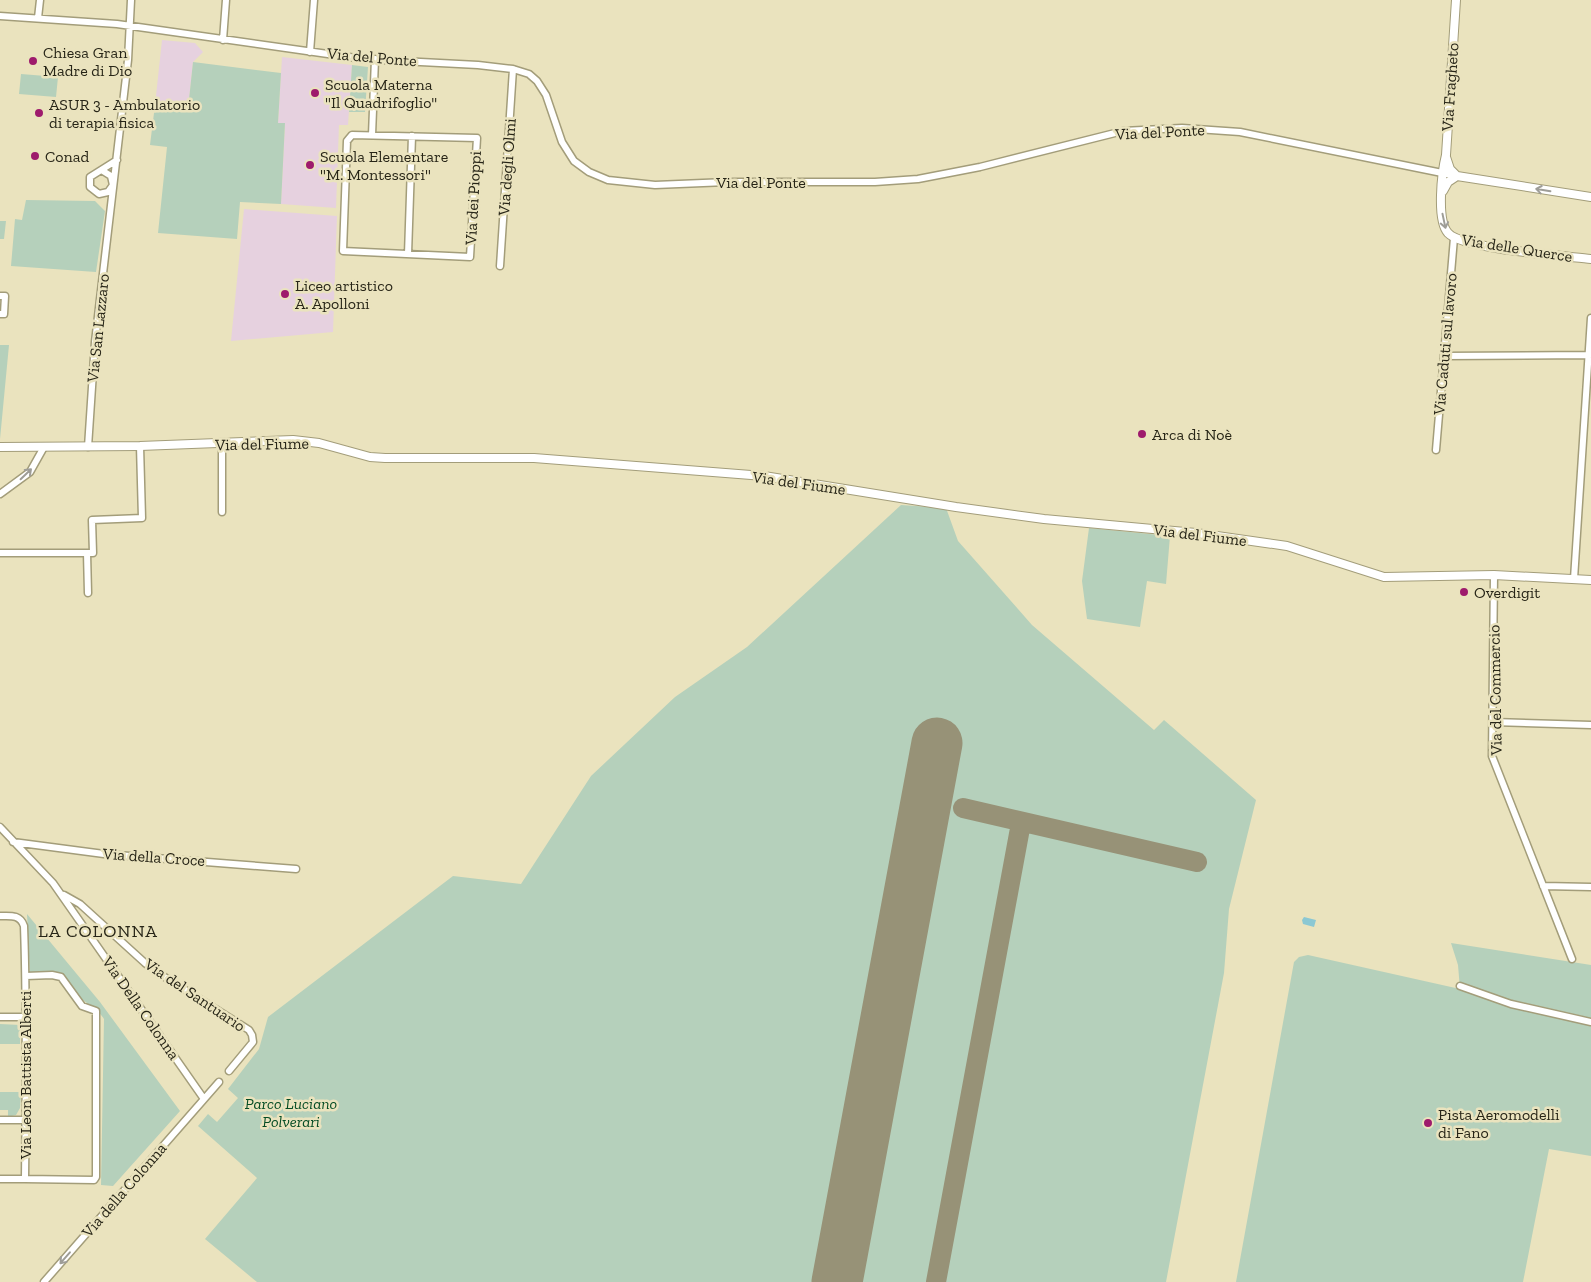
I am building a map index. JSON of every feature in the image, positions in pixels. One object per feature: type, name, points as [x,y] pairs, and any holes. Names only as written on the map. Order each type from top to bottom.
[{"type":"street","points":[[38,18],[40,0]]},
{"type":"street","name":"Via San Lazzaro","points":[[88,447],[95,342],[130,38],[131,0]]},
{"type":"street","points":[[223,40],[226,0]]},
{"type":"street","points":[[310,52],[314,0]]},
{"type":"street","name":"Via Fragheto","points":[[1442,173],[1446,155],[1456,0]]},
{"type":"street","points":[[130,12],[117,24],[130,38]]},
{"type":"street","name":"Via del Ponte","points":[[0,16],[117,24],[310,52],[375,59],[513,69],[529,74],[537,81],[546,95],[562,142],[574,161],[589,172],[608,180],[655,185],[727,182],[875,182],[918,179],[980,167],[1122,131],[1182,128],[1240,132],[1457,176],[1591,198]]},
{"type":"street","points":[[372,135],[375,59]]},
{"type":"street","name":"Via degli Olmi","points":[[500,266],[513,69]]},
{"type":"street","points":[[352,134],[372,135],[412,136],[408,254],[343,251],[349,137],[352,134]]},
{"type":"street","name":"Via dei Pioppi","points":[[408,254],[470,257],[477,138],[412,136]]},
{"type":"street","points":[[1443,191],[1448,182],[1457,176],[1450,169],[1446,155]]},
{"type":"street","points":[[111,210],[99,194],[92,191],[89,183],[93,174],[103,170],[117,160]]},
{"type":"street","points":[[99,194],[108,192],[113,185],[111,176],[103,170]]},
{"type":"street","name":"Via delle Querce","points":[[1442,173],[1443,225],[1454,238],[1476,245],[1591,259]]},
{"type":"street","name":"Via Caduti sul lavoro","points":[[1436,450],[1454,238]]},
{"type":"street","points":[[2,296],[2,314]]},
{"type":"street","points":[[1574,579],[1591,318]]},
{"type":"street","points":[[1444,356],[1588,355]]},
{"type":"street","name":"Via del Fiume","points":[[0,448],[222,444],[293,440],[319,443],[370,457],[534,458],[764,476],[975,510],[1196,533],[1287,546],[1384,577],[1494,575],[1591,580]]},
{"type":"street","points":[[222,444],[222,512]]},
{"type":"street","points":[[0,553],[93,553],[92,520],[142,518],[140,446]]},
{"type":"street","points":[[0,494],[30,472],[44,447]]},
{"type":"street","points":[[87,553],[88,593]]},
{"type":"street","name":"Via del Commercio","points":[[1494,575],[1492,756],[1572,959]]},
{"type":"street","points":[[1493,722],[1591,725]]},
{"type":"street","name":"Via Della Colonna","points":[[0,828],[58,889],[204,1099]]},
{"type":"street","name":"Via della Croce","points":[[13,842],[25,842],[57,849],[104,854],[296,869]]},
{"type":"street","points":[[1543,886],[1591,888]]},
{"type":"street","name":"Via del Santuario","points":[[58,889],[67,898],[80,904],[145,963],[249,1030],[253,1042],[229,1071]]},
{"type":"street","name":"Via Leon Battista Alberti","points":[[0,916],[18,917],[22,920],[24,926],[27,1017],[24,1179],[94,1180],[96,1177],[96,1011],[82,1006],[61,977],[52,975],[26,976]]},
{"type":"street","points":[[1460,986],[1511,1004],[1591,1022]]},
{"type":"street","points":[[0,1017],[27,1017]]},
{"type":"street","name":"Via della Colonna","points":[[44,1282],[219,1082]]},
{"type":"street","points":[[0,1120],[26,1120]]},
{"type":"street","points":[[0,1179],[24,1179]]},
{"type":"shaded area","points":[[162,40],[195,43],[203,52],[193,62],[188,109],[155,105]]},
{"type":"shaded area","points":[[282,57],[352,65],[348,125],[339,125],[336,208],[281,204],[285,124],[278,123]]},
{"type":"shaded area","name":"Liceo artistico A. Apolloni","points":[[244,209],[337,216],[333,332],[231,341]]},
{"type":"green space","points":[[193,62],[281,73],[278,123],[285,123],[281,204],[240,202],[237,239],[158,233],[167,147],[150,145],[155,105],[188,109]]},
{"type":"green space","points":[[352,65],[368,67],[365,112],[349,112]]},
{"type":"green space","points":[[21,74],[58,77],[56,97],[19,94]]},
{"type":"green space","points":[[26,200],[95,201],[105,211],[96,272],[11,266],[15,219],[22,220]]},
{"type":"green space","points":[[0,221],[6,221],[4,239],[0,239]]},
{"type":"green space","points":[[0,345],[9,345],[0,439]]},
{"type":"green space","name":"Parco Luciano Polverari","points":[[901,505],[946,508],[958,541],[1032,625],[1154,730],[1164,720],[1256,800],[1229,909],[1224,973],[1166,1282],[257,1282],[205,1239],[257,1178],[198,1126],[208,1114],[217,1122],[238,1098],[228,1089],[259,1049],[268,1017],[453,876],[521,884],[591,776],[675,697],[747,647]]},
{"type":"green space","points":[[1089,528],[1170,536],[1166,584],[1147,581],[1140,627],[1087,619],[1082,581]]},
{"type":"green space","points":[[27,914],[100,1002],[180,1111],[113,1186],[101,1185],[104,1019],[101,1014],[78,996],[73,987],[61,979],[30,977]]},
{"type":"green space","name":"Pista Aeromodelli di Fano","points":[[1451,943],[1591,965],[1591,1018],[1467,990],[1591,1024],[1591,1156],[1549,1149],[1523,1282],[1236,1282],[1294,962],[1299,957],[1308,955],[1460,989],[1458,965]]},
{"type":"green space","points":[[0,1024],[20,1025],[20,1044],[0,1044]]},
{"type":"green space","points":[[0,1092],[21,1092],[20,1108],[16,1115],[8,1117],[8,1110],[0,1110]]},
{"type":"water","points":[[1304,917],[1316,920],[1314,927],[1303,924],[1302,920]]},
{"type":"taxiway","points":[[963,808],[1197,862]]},
{"type":"taxiway","points":[[936,1282],[1021,823]]},
{"type":"runway","points":[[837,1282],[937,743]]},
{"type":"place","name":"Chiesa Gran Madre di Dio","points":[[33,61]]},
{"type":"place","name":"Scuola Materna \"Il Quadrifoglio\"","points":[[315,93]]},
{"type":"place","name":"ASUR 3 - Ambulatorio di terapia fisica","points":[[39,113]]},
{"type":"place","name":"Conad","points":[[35,156]]},
{"type":"place","name":"Scuola Elementare \"M. Montessori\"","points":[[310,165]]},
{"type":"place","name":"Liceo artistico A. Apolloni","points":[[285,294]]},
{"type":"place","name":"Arca di Noè","points":[[1142,434]]},
{"type":"place","name":"Overdigit","points":[[1464,592]]},
{"type":"place","name":"Pista Aeromodelli di Fano","points":[[1428,1123]]},
{"type":"district","name":"LA COLONNA","points":[[98,931]]}]
